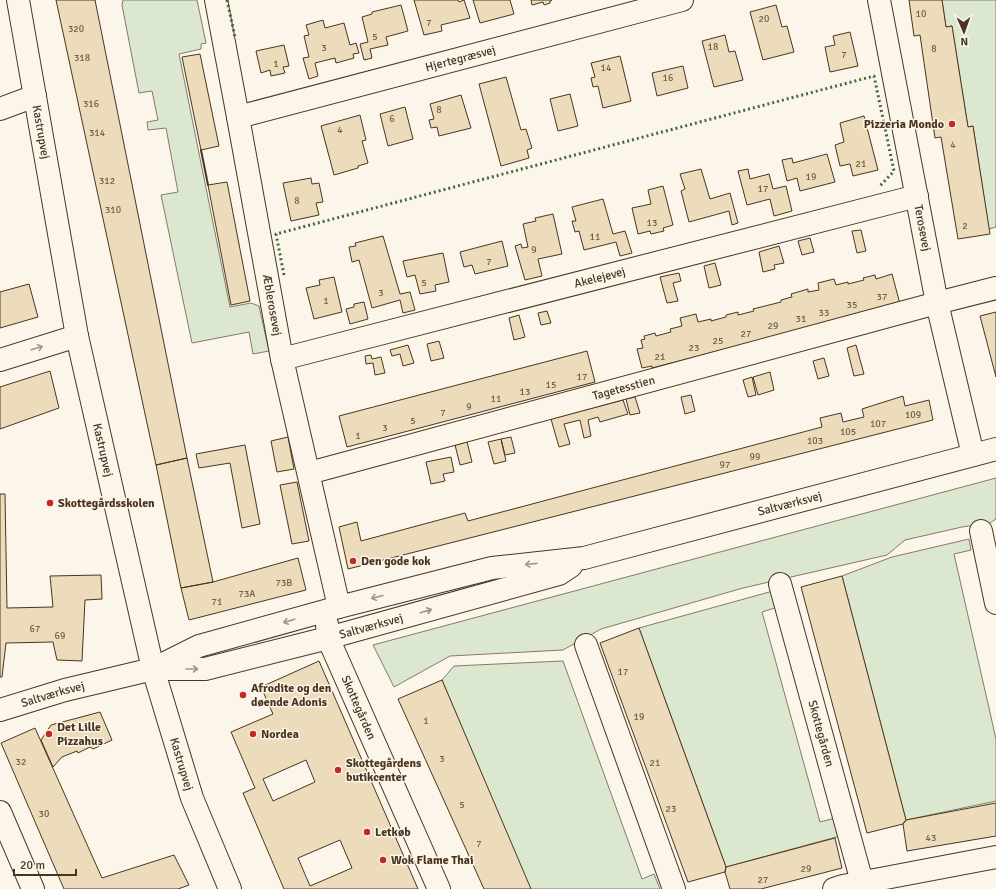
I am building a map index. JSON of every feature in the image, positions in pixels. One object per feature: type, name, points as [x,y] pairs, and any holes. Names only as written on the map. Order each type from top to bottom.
[{"type":"street","name":"Kastrupvej","points":[[18,0],[77,336],[153,669],[192,798],[228,889]]},
{"type":"street","name":"Æblerosevej","points":[[216,0],[282,359],[309,473],[332,609]]},
{"type":"street","name":"Hjertegræsvej","points":[[238,116],[682,0]]},
{"type":"street","name":"Terosevej","points":[[879,0],[937,303],[973,455]]},
{"type":"street","points":[[0,108],[35,96]]},
{"type":"street","name":"Akelejevej","points":[[282,359],[917,196]]},
{"type":"street","name":"Tagetesstien","points":[[309,473],[996,288]]},
{"type":"street","points":[[0,360],[77,336]]},
{"type":"street","name":"Saltværksvej","points":[[0,710],[65,690],[153,669],[199,646],[332,609],[492,568],[584,558],[996,449]]},
{"type":"street","points":[[981,531],[996,603]]},
{"type":"street","name":"Saltværksvej","points":[[153,669],[205,669],[328,638],[558,574],[584,558]]},
{"type":"street","name":"Skottegården","points":[[780,584],[846,887],[996,857]]},
{"type":"street","name":"Skottegården","points":[[332,609],[328,638],[439,889]]},
{"type":"street","points":[[586,645],[674,889]]},
{"type":"street","points":[[0,812],[33,889]]},
{"type":"green space","points":[[123,0],[197,0],[206,43],[201,44],[201,49],[179,54],[230,307],[251,303],[259,306],[269,351],[253,354],[249,332],[192,343],[161,195],[178,192],[166,128],[148,130],[147,122],[158,120],[152,91],[139,93],[122,5]]},
{"type":"green space","points":[[942,0],[996,0],[996,227],[989,229],[973,126],[968,127],[952,26],[946,27]]},
{"type":"green space","points":[[996,478],[996,519],[990,523],[962,527],[905,540],[887,555],[743,588],[601,629],[563,650],[450,656],[394,687],[373,645]]},
{"type":"green space","points":[[969,539],[971,550],[954,554],[996,739],[996,801],[906,820],[842,576],[892,557]]},
{"type":"green space","points":[[773,591],[778,607],[762,612],[820,822],[835,818],[840,836],[726,867],[639,628]]},
{"type":"green space","points":[[563,661],[642,879],[654,874],[660,889],[530,889],[442,680],[454,666]]},
{"type":"building","points":[[56,0],[95,0],[187,458],[156,465]]},
{"type":"building","points":[[414,0],[458,0],[459,2],[464,0],[470,18],[441,25],[442,31],[424,35]]},
{"type":"building","points":[[473,0],[510,0],[514,14],[480,23]]},
{"type":"building","points":[[531,0],[552,0],[550,3],[544,5],[543,2],[532,5]]},
{"type":"building","points":[[909,0],[942,0],[946,27],[952,26],[968,127],[973,126],[990,234],[958,239],[941,137],[935,138],[920,35],[914,36]]},
{"type":"building","points":[[401,5],[408,31],[386,37],[388,45],[370,49],[372,58],[364,60],[360,44],[368,42],[362,17],[372,14],[372,12]]},
{"type":"building","points":[[776,5],[782,27],[787,26],[794,52],[763,60],[750,12]]},
{"type":"building","points":[[323,20],[325,28],[344,23],[350,45],[356,43],[359,53],[353,54],[354,58],[336,63],[335,58],[315,63],[318,76],[309,79],[303,58],[309,57],[304,36],[309,35],[306,25]]},
{"type":"building","points":[[850,32],[858,66],[830,72],[825,47],[835,45],[833,36]]},
{"type":"building","points":[[725,35],[729,52],[735,51],[743,80],[714,87],[702,41]]},
{"type":"building","points":[[284,45],[289,66],[283,67],[285,73],[271,76],[270,70],[261,73],[256,51]]},
{"type":"building","points":[[200,54],[219,146],[201,150],[182,57]]},
{"type":"building","points":[[620,56],[631,101],[603,108],[598,86],[593,87],[591,78],[595,77],[591,63]]},
{"type":"building","points":[[683,66],[688,88],[657,96],[652,73]]},
{"type":"building","points":[[506,77],[521,130],[526,129],[532,148],[527,150],[529,158],[501,166],[479,84]]},
{"type":"building","points":[[570,94],[578,126],[558,131],[550,99]]},
{"type":"building","points":[[461,95],[471,128],[439,136],[437,127],[431,128],[429,120],[434,119],[430,104]]},
{"type":"building","points":[[405,107],[413,139],[388,146],[380,114]]},
{"type":"building","points":[[360,115],[366,140],[362,141],[368,163],[358,166],[358,168],[334,175],[321,126]]},
{"type":"building","points":[[864,116],[878,170],[853,176],[850,164],[840,166],[835,145],[844,142],[840,123]]},
{"type":"building","points":[[827,154],[835,182],[800,191],[797,178],[787,181],[782,160],[792,158],[793,163]]},
{"type":"building","points":[[701,169],[710,199],[730,193],[738,223],[732,225],[729,211],[689,222],[681,191],[685,189],[680,174]]},
{"type":"building","points":[[748,169],[750,179],[769,174],[773,189],[786,186],[792,211],[774,216],[770,199],[747,205],[738,171]]},
{"type":"building","points":[[311,178],[312,184],[319,183],[323,202],[316,203],[319,215],[291,221],[283,183]]},
{"type":"building","points":[[227,182],[250,301],[231,305],[208,185]]},
{"type":"building","points":[[663,186],[673,225],[663,228],[664,231],[651,234],[650,231],[638,234],[632,208],[651,204],[648,190]]},
{"type":"building","points":[[603,199],[613,234],[625,231],[632,253],[620,256],[616,242],[584,250],[579,231],[575,232],[572,221],[576,221],[572,207]]},
{"type":"building","points":[[553,214],[562,254],[538,259],[542,276],[525,280],[515,246],[521,244],[522,248],[528,247],[523,224],[536,221],[535,218]]},
{"type":"building","points":[[861,230],[866,251],[857,253],[852,231]]},
{"type":"building","points":[[383,236],[400,294],[410,292],[415,310],[403,313],[400,300],[372,308],[359,260],[352,262],[349,247],[356,246],[355,243]]},
{"type":"building","points":[[810,238],[814,252],[802,255],[798,241]]},
{"type":"building","points":[[502,241],[508,266],[475,274],[472,265],[464,267],[460,252]]},
{"type":"building","points":[[779,246],[784,263],[774,265],[775,269],[763,272],[759,252]]},
{"type":"building","points":[[443,253],[449,282],[435,285],[436,291],[420,294],[415,275],[407,277],[403,261]]},
{"type":"building","points":[[715,263],[721,285],[709,288],[704,266]]},
{"type":"building","points":[[679,273],[681,281],[673,283],[678,301],[667,303],[660,277]]},
{"type":"building","points":[[892,274],[900,304],[652,368],[652,366],[642,368],[637,349],[643,348],[641,340],[645,339],[644,336],[655,333],[656,336],[671,332],[670,329],[682,326],[680,318],[696,314],[698,322],[711,319],[711,321],[738,312],[738,315],[754,311],[753,309],[781,302],[781,300],[792,297],[791,294],[808,289],[808,292],[819,290],[818,283],[834,279],[836,285],[848,282],[848,284],[864,280],[863,278],[875,275],[876,279]]},
{"type":"building","points":[[334,277],[342,312],[314,319],[306,288],[320,285],[319,280]]},
{"type":"building","points":[[29,284],[38,317],[0,328],[0,292]]},
{"type":"building","points":[[364,302],[368,319],[350,324],[346,309],[354,307],[354,304]]},
{"type":"building","points":[[547,311],[551,323],[541,325],[538,313]]},
{"type":"building","points":[[996,312],[996,377],[980,316]]},
{"type":"building","points":[[519,315],[525,337],[514,340],[509,318]]},
{"type":"building","points":[[439,341],[444,358],[431,361],[427,344]]},
{"type":"building","points":[[408,345],[414,363],[403,366],[400,354],[392,356],[390,350]]},
{"type":"building","points":[[856,345],[864,374],[854,376],[847,348]]},
{"type":"building","points":[[587,351],[595,382],[347,447],[339,416]]},
{"type":"building","points":[[371,355],[372,359],[381,357],[385,373],[375,375],[373,363],[366,364],[365,356]]},
{"type":"building","points":[[824,358],[829,376],[818,379],[813,361]]},
{"type":"building","points":[[50,371],[59,408],[0,429],[0,387]]},
{"type":"building","points":[[770,372],[774,390],[758,395],[753,377]]},
{"type":"building","points":[[752,377],[756,395],[748,397],[743,380]]},
{"type":"building","points":[[691,395],[695,411],[685,414],[681,397]]},
{"type":"building","points":[[903,396],[905,406],[929,400],[933,420],[348,569],[339,527],[357,522],[361,541],[465,513],[468,521],[822,427],[820,418],[841,413],[843,422],[864,417],[862,409]]},
{"type":"building","points":[[635,397],[640,413],[630,415],[626,399]]},
{"type":"building","points":[[623,400],[628,414],[600,422],[598,417],[588,420],[591,436],[584,438],[580,420],[564,424],[570,444],[559,447],[551,419]]},
{"type":"building","points":[[288,437],[294,469],[277,472],[271,441]]},
{"type":"building","points":[[511,437],[515,453],[505,455],[501,439]]},
{"type":"building","points":[[501,439],[506,461],[494,464],[488,442]]},
{"type":"building","points":[[467,442],[472,462],[460,465],[455,445]]},
{"type":"building","points":[[245,445],[260,524],[242,528],[230,463],[199,468],[196,454]]},
{"type":"building","points":[[451,457],[454,472],[443,474],[445,481],[431,484],[426,462]]},
{"type":"building","points":[[187,458],[213,582],[181,588],[156,465]]},
{"type":"building","points":[[297,482],[309,541],[292,544],[280,485]]},
{"type":"building","points":[[0,494],[5,494],[7,608],[53,607],[50,576],[101,575],[102,599],[85,600],[82,661],[57,660],[53,642],[6,643],[2,677],[0,677]]},
{"type":"building","points":[[298,558],[306,590],[189,620],[181,588],[213,582]]},
{"type":"building","points":[[842,576],[906,820],[903,824],[867,833],[801,587]]},
{"type":"building","points":[[639,628],[726,867],[725,872],[688,882],[600,643]]},
{"type":"building","name":"Skottegårdens butikcenter","points":[[319,661],[418,889],[284,889],[243,793],[255,788],[231,732],[273,714],[261,687]],"holes":[[[306,760],[315,782],[273,801],[263,779]],[[340,840],[352,868],[310,886],[298,858]]]},
{"type":"building","points":[[442,680],[531,889],[484,889],[398,699]]},
{"type":"building","points":[[100,712],[112,740],[93,749],[90,747],[78,753],[77,751],[62,757],[53,767],[41,740],[51,725]]},
{"type":"building","points":[[35,728],[102,878],[174,855],[189,885],[178,889],[64,889],[1,743]]},
{"type":"building","points":[[996,803],[996,836],[907,851],[903,824],[906,820]]},
{"type":"building","points":[[835,838],[842,868],[761,889],[730,889],[725,872],[726,867]]},
{"type":"hedge","points":[[227,0],[235,37]]},
{"type":"hedge","points":[[284,275],[276,234],[874,76],[894,171],[880,186]]},
{"type":"wall","points":[[201,150],[208,185]]},
{"type":"place","name":"Pizzeria Mondo","points":[[952,124]]},
{"type":"place","name":"Skottegårdsskolen","points":[[50,503]]},
{"type":"place","name":"Den gode kok","points":[[353,561]]},
{"type":"place","name":"Afrodite og den døende Adonis","points":[[243,695]]},
{"type":"place","name":"Det Lille Pizzahus","points":[[49,734]]},
{"type":"place","name":"Nordea","points":[[253,734]]},
{"type":"place","name":"Skottegårdens butikcenter","points":[[338,770]]},
{"type":"place","name":"Letkøb","points":[[367,832]]},
{"type":"place","name":"Wok Flame Thai","points":[[383,860]]}]
